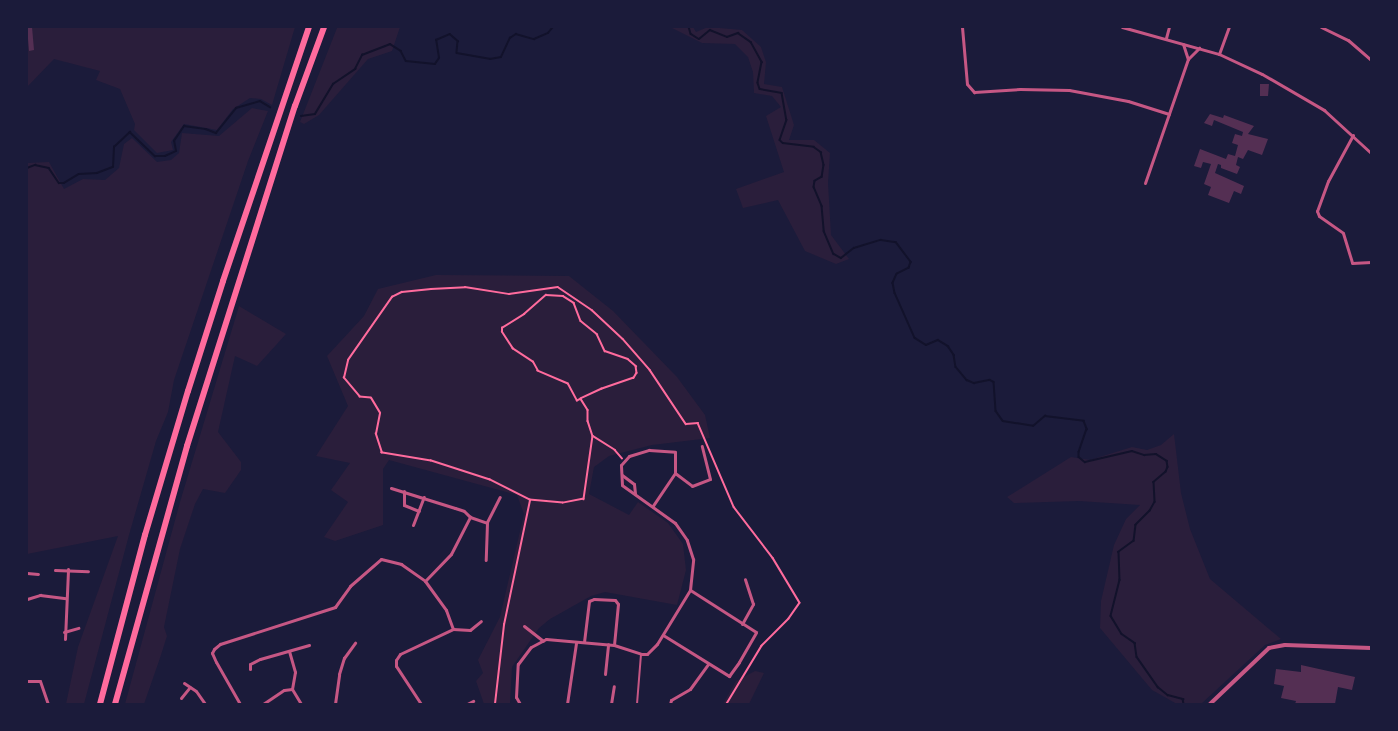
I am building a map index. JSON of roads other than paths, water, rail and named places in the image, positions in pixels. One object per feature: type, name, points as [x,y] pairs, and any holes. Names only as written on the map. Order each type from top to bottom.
[{"type":"highway","points":[[100,704],[145,535],[188,391],[278,114],[309,27]]},
{"type":"highway","points":[[115,704],[184,456],[291,119],[324,27]]},
{"type":"street","points":[[962,27],[967,84],[970,90],[975,92],[1020,88],[1069,90],[1128,101],[1169,114]]},
{"type":"street","points":[[1122,27],[1219,54],[1303,96],[1353,135],[1371,153]]},
{"type":"street","points":[[1166,38],[1169,27]]},
{"type":"street","points":[[1219,54],[1229,27]]},
{"type":"street","points":[[1321,27],[1348,40],[1371,60]]},
{"type":"street","points":[[1183,43],[1188,59]]},
{"type":"street","points":[[1144,183],[1188,59],[1199,48]]},
{"type":"street","points":[[1353,135],[1328,181],[1317,211],[1319,216],[1343,233],[1352,263],[1371,262]]},
{"type":"street","points":[[675,473],[692,486],[710,479],[702,447]]},
{"type":"street","points":[[520,704],[516,697],[518,664],[531,647],[543,641],[608,644],[641,654],[652,649],[663,635],[690,590],[693,559],[687,540],[675,523],[622,485],[621,465],[629,456],[649,450],[675,452],[675,473],[653,506]]},
{"type":"street","points":[[622,475],[634,484],[635,494]]},
{"type":"street","points":[[391,488],[464,511],[470,517],[487,522]]},
{"type":"street","points":[[404,491],[404,505],[419,511]]},
{"type":"street","points":[[414,525],[424,497]]},
{"type":"street","points":[[486,560],[487,522],[500,497]]},
{"type":"street","points":[[425,580],[450,554],[470,517]]},
{"type":"street","points":[[240,704],[212,654],[214,649],[220,644],[335,608],[350,586],[381,559],[401,564],[425,580],[446,610],[453,629]]},
{"type":"street","points":[[65,639],[68,569]]},
{"type":"street","points":[[56,570],[88,571]]},
{"type":"street","points":[[27,573],[38,574]]},
{"type":"street","points":[[742,624],[753,604],[745,579]]},
{"type":"street","points":[[663,635],[729,676],[756,632],[690,590]]},
{"type":"street","points":[[27,600],[40,594],[66,598]]},
{"type":"street","points":[[584,642],[588,603],[594,599],[615,600],[618,604],[614,645]]},
{"type":"street","points":[[422,704],[396,666],[396,660],[400,654],[453,629],[470,630],[481,621]]},
{"type":"street","points":[[524,626],[543,641]]},
{"type":"street","points":[[64,632],[78,628]]},
{"type":"street","points":[[335,704],[339,674],[344,658],[355,643]]},
{"type":"street","points":[[567,704],[576,643]]},
{"type":"street","points":[[605,674],[608,644]]},
{"type":"street","points":[[249,669],[250,663],[309,645]]},
{"type":"street","points":[[1209,704],[1269,648],[1285,645],[1371,648]]},
{"type":"street","points":[[289,651],[295,672],[292,689],[301,704]]},
{"type":"street","points":[[637,704],[641,654]]},
{"type":"street","points":[[670,704],[671,700],[690,689],[708,664]]},
{"type":"street","points":[[27,681],[40,681],[48,704]]},
{"type":"street","points":[[184,683],[205,704]]},
{"type":"street","points":[[611,704],[614,686]]},
{"type":"street","points":[[181,698],[190,687]]},
{"type":"street","points":[[263,704],[284,690],[292,689]]},
{"type":"street","points":[[467,704],[473,701]]},
{"type":"waterway","points":[[301,116],[315,114],[333,84],[355,69],[362,55],[390,44],[401,51],[406,61],[435,64],[439,58],[436,40],[450,34],[458,41],[457,53],[490,59],[501,57],[510,38],[516,34],[534,39],[548,33],[553,27]]},
{"type":"waterway","points":[[689,27],[691,34],[699,39],[710,30],[727,37],[738,33],[751,42],[762,62],[758,83],[760,89],[782,93],[787,120],[780,140],[783,143],[814,147],[821,152],[824,165],[822,177],[815,181],[814,187],[822,206],[824,231],[834,254],[841,258],[854,248],[881,240],[896,242],[911,262],[909,268],[897,274],[893,283],[895,293],[915,338],[926,345],[938,340],[948,346],[954,355],[956,367],[967,380],[974,383],[990,380],[994,382],[996,411],[1003,421],[1033,426],[1045,416],[1084,421],[1087,429],[1079,457],[1085,462],[1132,451],[1144,455],[1156,454],[1167,461],[1166,472],[1154,482],[1155,502],[1150,511],[1136,525],[1134,541],[1119,552],[1120,580],[1111,616],[1122,634],[1135,643],[1137,657],[1158,687],[1168,695],[1183,699],[1184,704]]},
{"type":"waterway","points":[[27,168],[35,165],[49,168],[59,183],[64,183],[79,174],[97,173],[113,167],[114,147],[130,132],[155,156],[165,156],[176,151],[174,141],[184,126],[216,133],[236,108],[260,101],[270,107]]}]
